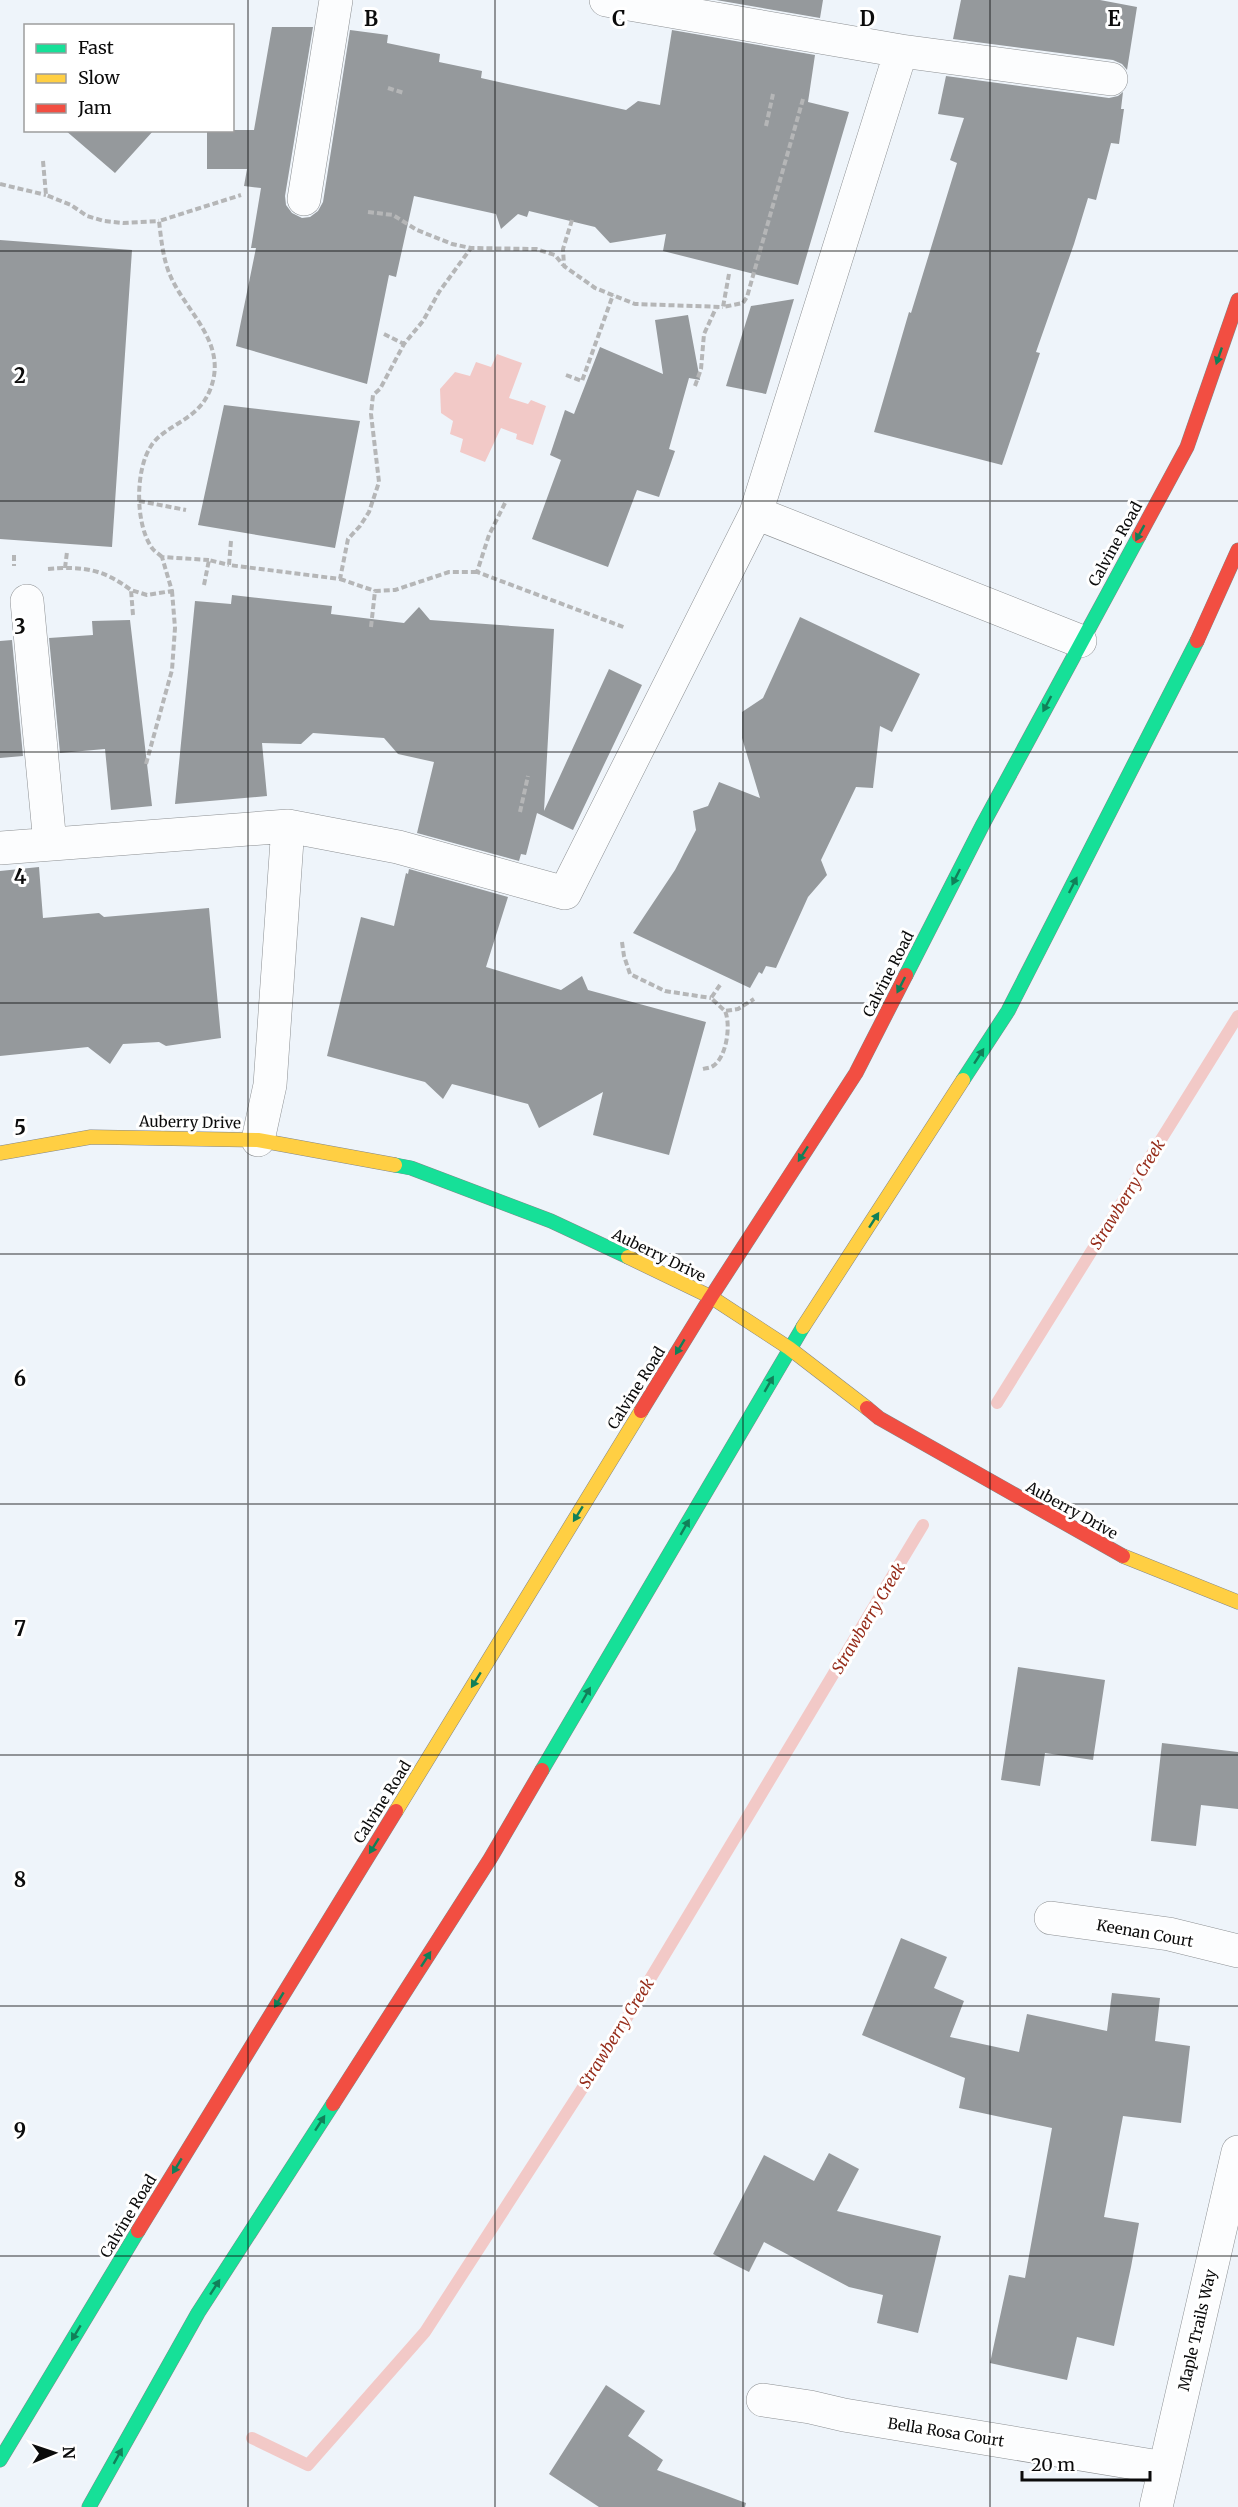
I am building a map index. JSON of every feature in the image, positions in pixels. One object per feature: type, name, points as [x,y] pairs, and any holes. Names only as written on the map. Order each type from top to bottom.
[{"type":"main road","name":"Calvine Road","points":[[0,2460],[115,2268],[711,1298],[856,1073],[1080,642],[1187,447],[1238,300]]},
{"type":"main road","points":[[89,2507],[198,2313],[490,1859],[789,1348],[1008,1011],[1193,650],[1238,550]]},
{"type":"main road","name":"Auberry Drive","points":[[0,1153],[91,1137],[258,1140],[411,1168],[551,1221],[711,1298],[789,1348],[879,1418],[1055,1520],[1112,1551],[1164,1574],[1238,1602]]},
{"type":"street","points":[[304,199],[336,0]]},
{"type":"street","points":[[606,0],[901,51],[1111,79]]},
{"type":"street","points":[[0,848],[288,826],[398,847],[565,893],[756,513],[901,51]]},
{"type":"street","points":[[756,513],[1080,642]]},
{"type":"street","points":[[27,601],[50,844]]},
{"type":"street","points":[[258,1140],[270,1085],[288,826]]},
{"type":"street","name":"Keenan Court","points":[[1051,1918],[1169,1934],[1238,1951]]},
{"type":"street","name":"Maple Trails Way","points":[[1156,2507],[1238,2152]]},
{"type":"street","name":"Bella Rosa Court","points":[[763,2400],[1165,2468]]},
{"type":"path","points":[[387,88],[404,93]]},
{"type":"path","points":[[766,126],[772,94]]},
{"type":"path","points":[[368,212],[393,215],[435,238],[471,248],[536,249],[555,255],[564,266],[595,288],[635,304],[716,308],[743,303],[747,297],[803,99]]},
{"type":"path","points":[[44,161],[46,195]]},
{"type":"path","points":[[0,184],[46,195],[71,205],[87,216],[123,223],[159,221],[241,195]]},
{"type":"path","points":[[564,266],[563,249],[572,220]]},
{"type":"path","points":[[146,764],[172,670],[175,628],[172,591],[162,557],[152,548],[143,526],[140,475],[151,445],[201,406],[210,390],[214,376],[214,358],[206,333],[169,274],[159,221]]},
{"type":"path","points":[[340,579],[348,539],[369,512],[379,482],[371,414],[373,395],[380,389],[404,344],[423,321],[438,292],[471,248]]},
{"type":"path","points":[[723,307],[729,274]]},
{"type":"path","points":[[566,375],[582,381],[613,295]]},
{"type":"path","points":[[695,386],[701,369],[704,334],[716,308]]},
{"type":"path","points":[[384,334],[404,344]]},
{"type":"path","points":[[140,501],[186,510]]},
{"type":"path","points":[[477,572],[489,535],[505,502]]},
{"type":"path","points":[[230,565],[231,541]]},
{"type":"path","points":[[65,568],[67,552]]},
{"type":"path","points":[[162,557],[209,560],[230,565],[340,579],[375,591],[405,587],[449,572],[477,572],[626,628]]},
{"type":"path","points":[[204,585],[209,560]]},
{"type":"path","points":[[42,570],[94,569],[115,578],[131,590],[147,595],[172,591]]},
{"type":"path","points":[[131,590],[133,615]]},
{"type":"path","points":[[371,627],[375,591]]},
{"type":"path","points":[[520,812],[528,776]]},
{"type":"path","points":[[622,942],[630,974],[665,992],[711,998],[725,1011],[728,1019],[723,1054],[713,1066],[703,1069]]},
{"type":"path","points":[[711,998],[720,985]]},
{"type":"path","points":[[725,1011],[738,1010],[754,999]]},
{"type":"shaded area","points":[[497,354],[522,363],[509,398],[528,404],[531,400],[546,406],[533,445],[516,439],[517,434],[501,428],[485,462],[460,452],[463,439],[450,434],[453,421],[441,413],[440,389],[455,372],[470,376],[476,362],[491,367]]},
{"type":"building","points":[[716,0],[823,0],[820,18]]},
{"type":"building","points":[[961,0],[1100,0],[1137,7],[1127,70],[1122,64],[1113,60],[953,39]]},
{"type":"building","points":[[272,27],[313,27],[285,196],[286,205],[292,213],[302,218],[310,217],[318,211],[323,202],[350,30],[388,35],[387,43],[440,54],[439,62],[482,71],[481,78],[626,110],[638,101],[660,105],[672,30],[815,55],[808,102],[849,112],[798,285],[663,251],[666,234],[610,243],[595,227],[529,211],[527,217],[518,214],[501,229],[496,214],[414,196],[396,277],[389,275],[367,384],[236,346],[256,248],[251,248],[261,188],[244,186],[247,169],[207,169],[207,132],[254,130]]},
{"type":"building","points":[[946,76],[1109,98],[1123,92],[1121,109],[1124,109],[1119,144],[1111,143],[1096,200],[1088,198],[1036,352],[1040,353],[1002,465],[874,432],[909,312],[911,313],[957,163],[950,160],[964,118],[938,114]]},
{"type":"building","points":[[67,132],[152,132],[115,173]]},
{"type":"building","points":[[0,240],[132,250],[112,547],[0,539]]},
{"type":"building","points":[[794,299],[766,394],[726,386],[751,306]]},
{"type":"building","points":[[688,315],[700,380],[689,378],[669,449],[675,451],[659,497],[637,490],[608,567],[532,539],[561,460],[550,455],[565,410],[574,414],[600,347],[663,374],[655,320]]},
{"type":"building","points":[[224,405],[360,421],[335,548],[198,525]]},
{"type":"building","points":[[232,595],[332,606],[331,614],[404,623],[419,607],[430,620],[554,629],[544,811],[609,669],[642,685],[573,830],[537,813],[526,855],[521,854],[519,861],[417,833],[434,762],[398,754],[384,738],[313,733],[301,744],[262,743],[267,796],[175,804],[195,601],[231,604]]},
{"type":"building","points":[[800,617],[920,674],[892,732],[880,726],[873,788],[856,787],[821,860],[827,875],[808,897],[776,968],[766,966],[762,974],[759,972],[750,988],[633,933],[675,870],[696,830],[693,811],[708,806],[719,782],[760,798],[742,738],[742,712],[763,698]]},
{"type":"building","points":[[130,620],[152,806],[111,810],[105,749],[60,753],[49,638],[93,635],[92,621]]},
{"type":"building","points":[[12,640],[23,756],[0,758],[0,641]]},
{"type":"building","points":[[39,867],[43,918],[99,913],[104,917],[209,908],[221,1038],[166,1046],[159,1042],[123,1044],[110,1064],[88,1047],[0,1056],[0,871]]},
{"type":"building","points":[[409,869],[508,897],[486,967],[561,990],[582,976],[588,990],[706,1022],[669,1155],[593,1135],[603,1092],[539,1128],[528,1104],[452,1084],[443,1099],[425,1082],[327,1056],[361,917],[394,926],[406,873],[408,874]]},
{"type":"building","points":[[1018,1667],[1105,1680],[1093,1760],[1045,1753],[1040,1786],[1001,1780]]},
{"type":"building","points":[[1162,1743],[1238,1752],[1238,1809],[1201,1805],[1196,1846],[1151,1841]]},
{"type":"building","points":[[901,1938],[947,1957],[934,1988],[964,2001],[950,2037],[1019,2052],[1027,2014],[1107,2031],[1112,1993],[1160,1998],[1155,2041],[1190,2046],[1181,2123],[1123,2116],[1104,2217],[1139,2223],[1131,2267],[1114,2346],[1077,2337],[1067,2380],[990,2363],[1009,2275],[1025,2278],[1052,2128],[959,2108],[965,2078],[862,2035]]},
{"type":"building","points":[[829,2153],[859,2169],[837,2211],[941,2236],[918,2333],[877,2323],[883,2295],[849,2287],[764,2242],[749,2272],[713,2254],[764,2155],[814,2181]]},
{"type":"building","points":[[606,2385],[645,2411],[628,2436],[663,2460],[657,2470],[746,2503],[745,2507],[599,2507],[549,2474]]},
{"type":"waterway","name":"Strawberry Creek","points":[[997,1403],[1238,1016]]},
{"type":"waterway","name":"Strawberry Creek","points":[[252,2438],[308,2465],[425,2332],[611,2044],[923,1525]]},
{"type":"traffic: fast","points":[[906,975],[983,824],[1139,536]]},
{"type":"traffic: fast","points":[[963,1080],[1008,1011],[1197,641]]},
{"type":"traffic: fast","points":[[395,1165],[411,1168],[551,1221],[628,1257]]},
{"type":"traffic: fast","points":[[542,1770],[803,1327]]},
{"type":"traffic: fast","points":[[89,2507],[198,2313],[333,2104]]},
{"type":"traffic: fast","points":[[0,2460],[138,2231]]},
{"type":"traffic: slow","points":[[803,1327],[963,1080]]},
{"type":"traffic: slow","points":[[0,1153],[91,1137],[258,1140],[395,1165]]},
{"type":"traffic: slow","points":[[628,1257],[711,1297],[789,1348],[867,1408]]},
{"type":"traffic: slow","points":[[396,1811],[641,1411]]},
{"type":"traffic: slow","points":[[1123,1556],[1238,1602]]},
{"type":"traffic: jam","points":[[1139,536],[1187,447],[1238,300]]},
{"type":"traffic: jam","points":[[1197,641],[1238,550]]},
{"type":"traffic: jam","points":[[641,1411],[711,1297],[856,1073],[906,975]]},
{"type":"traffic: jam","points":[[867,1408],[879,1418],[1123,1556]]},
{"type":"traffic: jam","points":[[333,2104],[490,1859],[542,1770]]},
{"type":"traffic: jam","points":[[138,2231],[396,1811]]}]
